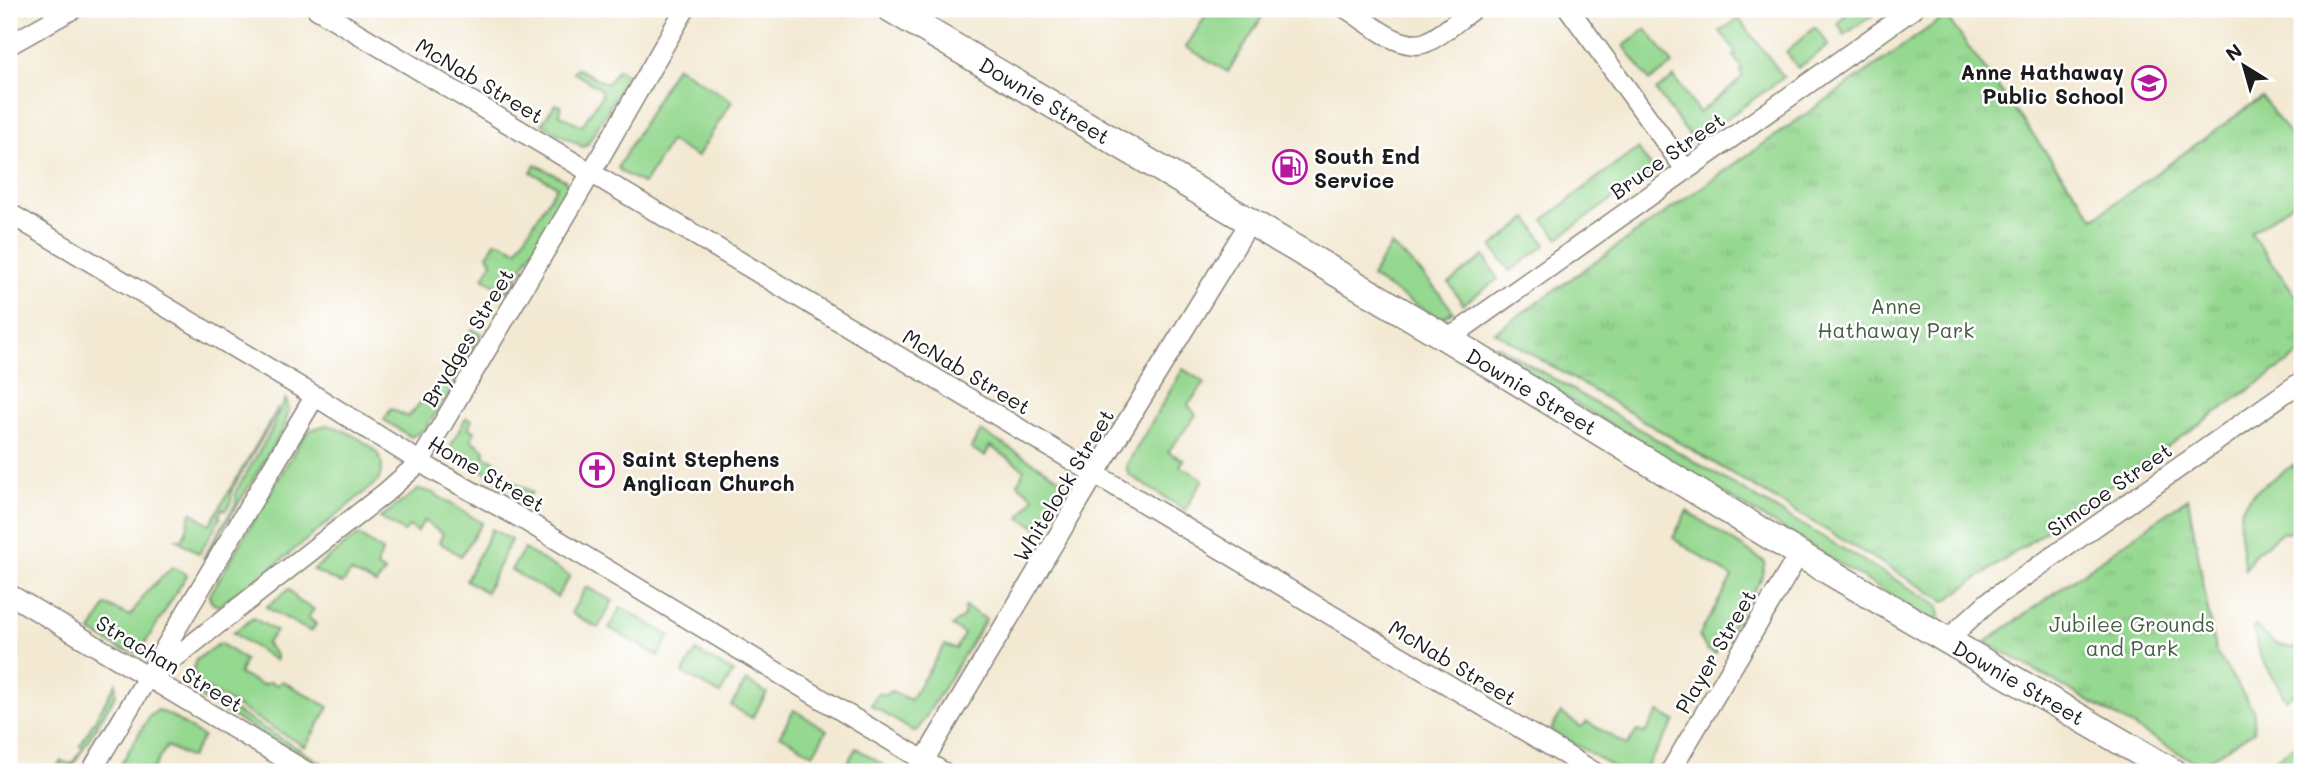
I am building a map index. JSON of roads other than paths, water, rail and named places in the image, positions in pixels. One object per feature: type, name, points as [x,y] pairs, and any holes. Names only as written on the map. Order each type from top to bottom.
[{"type":"main road","name":"Downie Street","points":[[891,9],[1448,339],[1799,554],[2174,772]]},
{"type":"street","points":[[9,45],[73,9]]},
{"type":"street","name":"McNab Street","points":[[317,9],[1594,772]]},
{"type":"street","name":"Brydges Street","points":[[149,678],[385,493],[420,462],[685,9]]},
{"type":"street","points":[[1347,9],[1402,44],[1415,45],[1427,42],[1474,9]]},
{"type":"street","points":[[1569,9],[1685,169]]},
{"type":"street","name":"Bruce Street","points":[[1448,339],[1913,9]]},
{"type":"street","name":"Home Street","points":[[9,213],[420,462],[526,521],[921,767],[943,772]]},
{"type":"street","name":"Whitelock Street","points":[[921,767],[1095,474],[1250,222]]},
{"type":"street","name":"Simcoe Street","points":[[1947,640],[1988,602],[2302,381]]},
{"type":"street","name":"Brydges Street","points":[[91,772],[315,396]]},
{"type":"street","name":"Player Street","points":[[1670,772],[1799,554]]},
{"type":"street","name":"Strachan Street","points":[[9,594],[307,772]]},
{"type":"place","name":"Anne Hathaway Public School","points":[[2149,83]]},
{"type":"place","name":"South End Service","points":[[1290,167]]},
{"type":"place","name":"Saint Stephens Anglican Church","points":[[597,470]]},
{"type":"park label","name":"Anne Hathaway Park","points":[[1896,317]]},
{"type":"park label","name":"Jubilee Grounds and Park","points":[[2132,635]]}]
